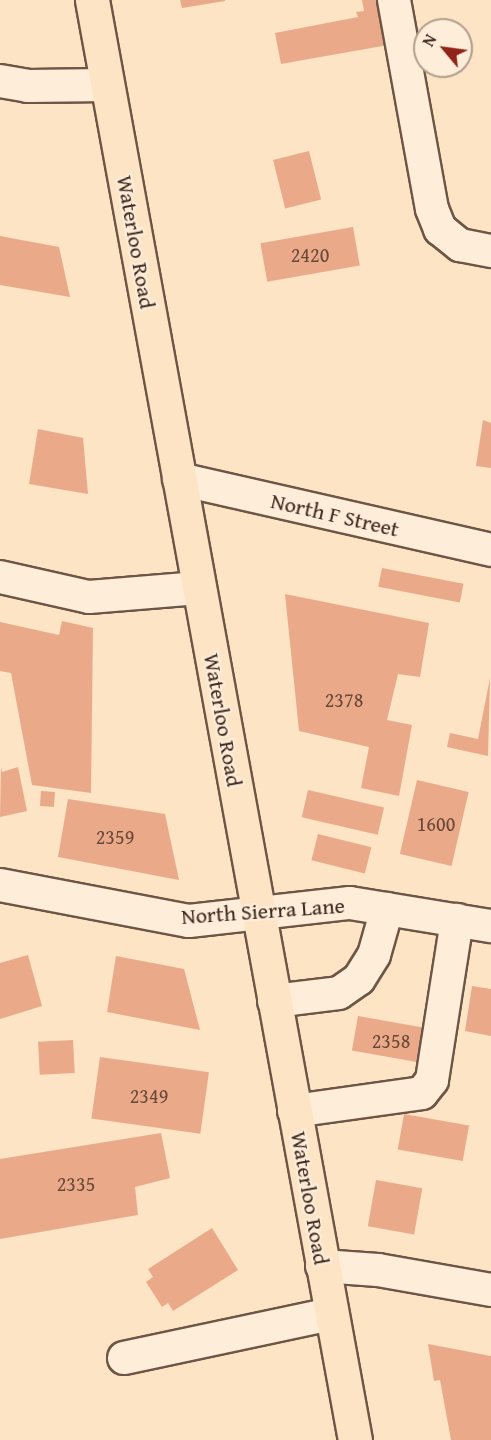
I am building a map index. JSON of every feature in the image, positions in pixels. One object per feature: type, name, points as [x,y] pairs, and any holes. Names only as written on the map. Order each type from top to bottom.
[{"type":"main road","name":"Waterloo Road","points":[[92,0],[355,1440]]},
{"type":"street","points":[[394,0],[436,219],[440,229],[460,245],[491,251]]},
{"type":"street","points":[[0,81],[28,86],[107,85]]},
{"type":"street","name":"North F Street","points":[[179,479],[491,550]]},
{"type":"street","points":[[0,577],[89,597],[199,588]]},
{"type":"street","name":"North Sierra Lane","points":[[0,885],[189,921],[327,903],[490,923]]},
{"type":"street","points":[[274,1001],[339,993],[359,979],[374,955],[387,909]]},
{"type":"street","points":[[294,1111],[422,1093],[432,1080],[457,920]]},
{"type":"street","points":[[322,1266],[378,1270],[491,1290]]},
{"type":"street","points":[[124,1358],[331,1314]]},
{"type":"building","points":[[180,0],[225,0],[225,1],[182,8]]},
{"type":"building","points":[[362,0],[380,0],[388,45],[281,64],[275,33],[358,17],[356,12],[364,11]]},
{"type":"building","points":[[309,151],[321,200],[285,208],[273,160]]},
{"type":"building","points":[[353,227],[360,265],[267,282],[260,243]]},
{"type":"building","points":[[0,236],[59,247],[70,297],[0,285]]},
{"type":"building","points":[[483,420],[491,423],[491,468],[476,466]]},
{"type":"building","points":[[38,429],[83,438],[88,494],[29,484]]},
{"type":"building","points":[[382,568],[463,584],[460,602],[378,587]]},
{"type":"building","points":[[285,594],[429,623],[420,677],[398,674],[387,720],[412,725],[399,796],[361,788],[369,747],[299,731]]},
{"type":"building","points":[[62,621],[93,628],[91,793],[32,785],[11,673],[0,671],[0,622],[59,635]]},
{"type":"building","points":[[490,678],[488,756],[447,747],[450,733],[478,739]]},
{"type":"building","points":[[1,767],[2,772],[18,767],[27,811],[0,817]]},
{"type":"building","points":[[417,780],[469,792],[452,866],[400,854]]},
{"type":"building","points":[[308,790],[384,808],[378,835],[302,817]]},
{"type":"building","points":[[41,791],[55,792],[54,807],[40,806]]},
{"type":"building","points":[[68,799],[165,814],[179,880],[58,857]]},
{"type":"building","points":[[318,834],[371,847],[365,874],[311,860]]},
{"type":"building","points":[[28,955],[42,1006],[0,1019],[0,963]]},
{"type":"building","points":[[116,956],[184,969],[200,1030],[107,1012]]},
{"type":"building","points":[[472,986],[491,989],[491,1036],[465,1031]]},
{"type":"building","points":[[358,1016],[430,1029],[424,1063],[352,1050]]},
{"type":"building","points":[[73,1040],[75,1073],[40,1075],[38,1042]]},
{"type":"building","points":[[100,1057],[209,1072],[200,1134],[91,1118]]},
{"type":"building","points":[[404,1114],[469,1125],[463,1161],[398,1149]]},
{"type":"building","points":[[161,1133],[170,1178],[135,1187],[138,1215],[0,1239],[0,1159]]},
{"type":"building","points":[[376,1180],[422,1188],[414,1234],[368,1226]]},
{"type":"building","points":[[212,1228],[238,1270],[173,1311],[168,1303],[162,1307],[146,1282],[153,1277],[148,1269]]},
{"type":"building","points":[[428,1344],[491,1356],[491,1440],[451,1440],[440,1380],[434,1381]]}]
